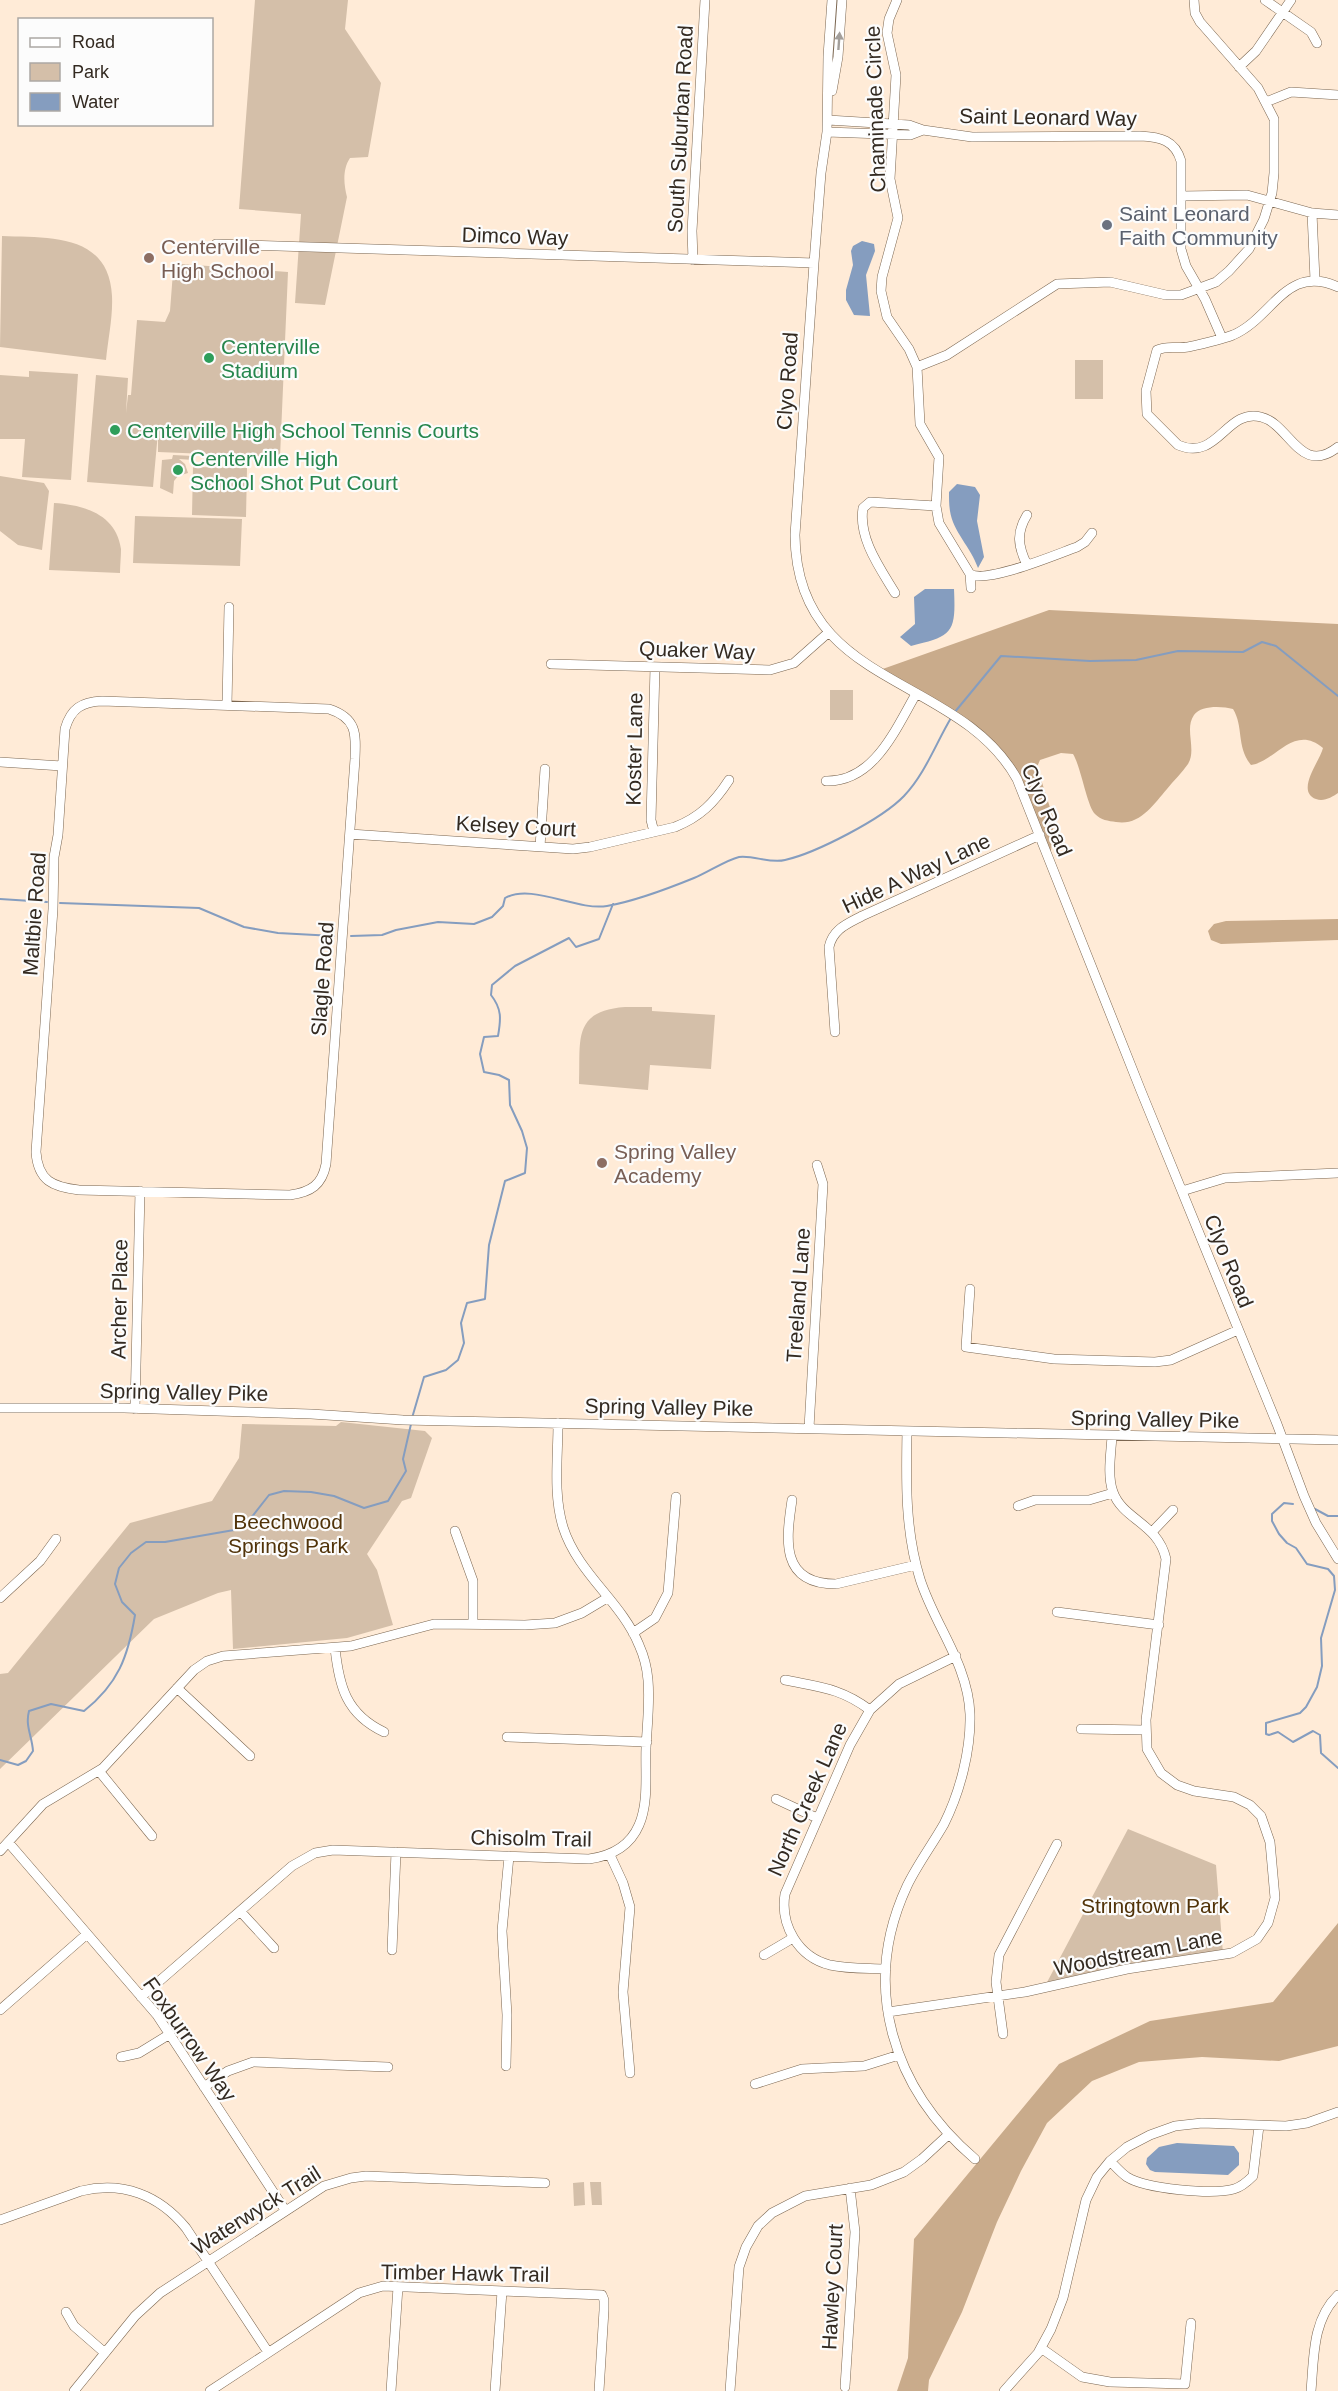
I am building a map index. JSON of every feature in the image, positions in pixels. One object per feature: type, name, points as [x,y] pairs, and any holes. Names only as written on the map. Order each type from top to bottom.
[{"type":"street","name":"South Suburban Road","points":[[693,260],[705,0]]},
{"type":"street","name":"Clyo Road","points":[[828,120],[828,56],[832,0]]},
{"type":"street","name":"Clyo Road","points":[[842,0],[838,57],[821,173],[814,263],[795,548],[800,577],[807,597],[829,633],[863,662],[981,735],[1010,768],[1040,835],[1314,1519],[1338,1559]]},
{"type":"street","name":"Chaminade Circle","points":[[897,0],[889,19],[887,33],[896,75],[890,179],[898,218],[882,277],[881,291],[887,317],[909,349],[917,368],[920,424],[939,458],[936,506],[941,528],[970,574],[971,588]]},
{"type":"street","points":[[917,368],[947,355],[1057,284],[1110,282],[1166,295],[1181,295],[1216,282],[1249,249],[1264,219],[1269,202],[1274,173],[1274,119],[1257,88],[1200,22],[1194,0]]},
{"type":"street","points":[[1265,0],[1311,32],[1317,43]]},
{"type":"street","points":[[1239,67],[1256,51],[1291,0]]},
{"type":"street","points":[[1266,102],[1291,92],[1338,95]]},
{"type":"street","name":"Saint Leonard Way","points":[[828,120],[893,129]]},
{"type":"street","name":"Saint Leonard Way","points":[[827,132],[893,129],[909,125],[923,130],[972,137],[1155,137],[1171,143],[1179,153],[1181,196]]},
{"type":"street","points":[[1222,338],[1205,299],[1186,266],[1181,249],[1181,196],[1247,195],[1312,213],[1338,215]]},
{"type":"street","points":[[1312,213],[1315,280]]},
{"type":"street","name":"Dimco Way","points":[[216,244],[814,263]]},
{"type":"street","points":[[1338,287],[1315,280],[1293,286],[1239,331],[1187,347],[1165,346],[1157,350],[1146,391],[1145,406],[1147,414],[1178,445],[1198,448],[1208,445],[1237,421],[1254,416],[1273,423],[1303,452],[1322,455],[1338,447]]},
{"type":"street","points":[[895,593],[867,543],[862,521],[863,508],[870,502],[936,506]]},
{"type":"street","points":[[1027,565],[1018,538],[1021,525],[1028,514]]},
{"type":"street","points":[[970,574],[978,577],[1027,565],[1077,547],[1085,542],[1092,533]]},
{"type":"street","points":[[227,705],[229,607]]},
{"type":"street","name":"Quaker Way","points":[[551,664],[762,670],[781,668],[801,657],[829,633]]},
{"type":"street","name":"Koster Lane","points":[[654,832],[651,820],[655,667]]},
{"type":"street","points":[[826,781],[849,778],[872,763],[916,694]]},
{"type":"street","name":"Maltbie Road","points":[[140,1191],[65,1188],[46,1179],[36,1161],[54,857],[58,835],[65,729],[68,719],[76,708],[88,702],[227,705]]},
{"type":"street","name":"Slagle Road","points":[[140,1191],[290,1195],[306,1192],[321,1180],[326,1164],[356,739],[353,727],[347,719],[329,710],[227,705]]},
{"type":"street","points":[[0,762],[62,766]]},
{"type":"street","points":[[540,847],[545,770]]},
{"type":"street","name":"Kelsey Court","points":[[350,834],[584,848],[675,827],[702,814],[717,799],[729,780]]},
{"type":"street","name":"Hide A Way Lane","points":[[835,1032],[828,947],[837,930],[862,916],[1040,835]]},
{"type":"street","name":"Treeland Lane","points":[[809,1428],[823,1184],[817,1166]]},
{"type":"street","points":[[1182,1191],[1225,1178],[1338,1173]]},
{"type":"street","name":"Archer Place","points":[[135,1409],[140,1191]]},
{"type":"street","points":[[969,1289],[966,1347],[1054,1359],[1155,1362],[1171,1360],[1238,1330]]},
{"type":"street","name":"Spring Valley Pike","points":[[0,1408],[311,1414],[403,1420],[558,1424],[1338,1440]]},
{"type":"street","name":"Chisolm Trail","points":[[141,1997],[292,1866],[315,1853],[333,1850],[589,1859],[610,1855],[631,1838],[643,1814],[648,1678],[643,1656],[633,1633],[577,1559],[563,1528],[557,1488],[558,1424]]},
{"type":"street","points":[[907,1431],[907,1506],[916,1565],[926,1595],[963,1675],[969,1702],[970,1730],[965,1758],[949,1812],[901,1901],[890,1935],[886,1969],[888,2012],[899,2055],[911,2084],[923,2104],[948,2135],[975,2159]]},
{"type":"street","points":[[1018,1506],[1035,1500],[1089,1500],[1113,1493],[1111,1484],[1112,1436]]},
{"type":"street","name":"Woodstream Lane","points":[[888,2012],[999,1996],[1127,1969],[1232,1953],[1257,1939],[1268,1923],[1275,1899],[1270,1842],[1261,1816],[1250,1805],[1234,1797],[1194,1791],[1168,1779],[1150,1757],[1145,1731],[1166,1559],[1161,1544],[1152,1532],[1124,1508],[1113,1493]]},
{"type":"street","points":[[633,1633],[655,1617],[668,1593],[676,1497]]},
{"type":"street","points":[[792,1500],[787,1537],[789,1552],[799,1570],[812,1579],[826,1584],[836,1584],[916,1565]]},
{"type":"street","points":[[1152,1532],[1173,1510]]},
{"type":"street","points":[[455,1531],[473,1581],[473,1624]]},
{"type":"street","points":[[1,1594],[40,1561],[56,1539]]},
{"type":"street","points":[[0,1851],[43,1804],[99,1771],[194,1670],[215,1658],[351,1646],[434,1624],[555,1623],[582,1613],[607,1598]]},
{"type":"street","points":[[1057,1612],[1159,1625]]},
{"type":"street","points":[[335,1648],[339,1680],[345,1695],[367,1723],[384,1732]]},
{"type":"street","name":"North Creek Lane","points":[[792,1938],[785,1922],[784,1894],[855,1735],[870,1710],[899,1684],[956,1656]]},
{"type":"street","points":[[785,1680],[838,1691],[870,1710]]},
{"type":"street","points":[[177,1688],[250,1756]]},
{"type":"street","points":[[1081,1729],[1145,1731]]},
{"type":"street","points":[[507,1737],[646,1742]]},
{"type":"street","points":[[99,1771],[152,1836]]},
{"type":"street","points":[[776,1799],[817,1818]]},
{"type":"street","name":"Foxburrow Way","points":[[8,1842],[170,2034],[285,2210]]},
{"type":"street","points":[[1003,2034],[996,1974],[999,1955],[1057,1844]]},
{"type":"street","points":[[392,1950],[396,1852]]},
{"type":"street","points":[[610,1855],[623,1883],[630,1907],[623,1992],[630,2073]]},
{"type":"street","points":[[506,2066],[507,2014],[502,1931],[509,1856]]},
{"type":"street","points":[[240,1911],[274,1948]]},
{"type":"street","points":[[0,2010],[87,1934]]},
{"type":"street","points":[[764,1955],[792,1938],[804,1952],[828,1965],[886,1969]]},
{"type":"street","points":[[121,2057],[139,2053],[170,2034]]},
{"type":"street","points":[[755,2084],[792,2071],[864,2066],[899,2055]]},
{"type":"street","points":[[204,2088],[236,2067],[253,2062],[388,2067]]},
{"type":"street","points":[[1004,2391],[1041,2348],[1063,2298],[1086,2200],[1097,2177],[1110,2161],[1127,2147],[1174,2126],[1202,2123],[1259,2126],[1307,2123],[1338,2112]]},
{"type":"street","points":[[1110,2161],[1128,2178],[1155,2187],[1212,2191],[1234,2189],[1244,2185],[1253,2176],[1259,2126]]},
{"type":"street","points":[[730,2391],[737,2278],[742,2256],[750,2238],[765,2219],[786,2204],[805,2196],[884,2181],[904,2172],[948,2135]]},
{"type":"street","name":"Waterwyck Trail","points":[[74,2391],[144,2307],[208,2261],[324,2186],[351,2178],[545,2183]]},
{"type":"street","points":[[0,2220],[81,2191],[109,2187],[130,2190],[154,2199],[170,2210],[186,2228],[268,2352]]},
{"type":"street","name":"Hawley Court","points":[[845,2387],[855,2232],[850,2188]]},
{"type":"street","name":"Timber Hawk Trail","points":[[210,2391],[359,2293],[375,2287],[599,2294],[603,2297],[598,2391]]},
{"type":"street","points":[[391,2391],[398,2287]]},
{"type":"street","points":[[495,2391],[502,2291]]},
{"type":"street","points":[[1311,2391],[1316,2336],[1322,2318],[1338,2295]]},
{"type":"street","points":[[66,2312],[74,2326],[105,2353]]},
{"type":"street","points":[[1041,2348],[1082,2377],[1110,2382],[1185,2384],[1191,2323]]},
{"type":"green space","points":[[255,0],[348,0],[345,29],[381,83],[368,157],[350,158],[346,167],[347,197],[325,305],[295,303],[301,214],[239,209]]},
{"type":"green space","points":[[2,236],[39,237],[74,243],[88,250],[100,260],[108,275],[112,296],[106,360],[0,347]]},
{"type":"green space","name":"Centerville Stadium","points":[[181,264],[288,272],[280,457],[158,452],[158,432],[153,487],[87,482],[96,375],[128,378],[126,413],[128,395],[131,395],[137,320],[165,322],[170,311],[173,272]]},
{"type":"green space","points":[[1075,360],[1103,360],[1103,399],[1075,399]]},
{"type":"green space","points":[[29,371],[78,374],[71,480],[22,477],[25,439],[0,439],[0,375],[29,377]]},
{"type":"green space","points":[[173,455],[193,456],[193,460],[179,459],[185,464],[188,473],[178,476],[174,481],[173,494],[160,488],[162,460],[172,459]]},
{"type":"green space","points":[[193,467],[247,468],[246,517],[192,515]]},
{"type":"green space","points":[[0,476],[44,483],[49,491],[42,550],[18,545],[0,531]]},
{"type":"green space","points":[[54,503],[87,509],[113,527],[121,549],[120,573],[49,570]]},
{"type":"green space","points":[[135,516],[242,519],[240,566],[133,563]]},
{"type":"green space","points":[[830,690],[853,690],[853,720],[830,720]]},
{"type":"green space","points":[[625,1007],[652,1007],[652,1011],[715,1015],[711,1069],[650,1065],[648,1090],[579,1084],[580,1042],[587,1022],[595,1015]]},
{"type":"green space","name":"Beechwood Springs Park","points":[[341,1422],[425,1431],[432,1438],[411,1498],[402,1501],[367,1554],[377,1570],[393,1625],[347,1638],[233,1649],[231,1590],[218,1593],[154,1619],[0,1769],[0,1674],[8,1673],[130,1523],[212,1501],[239,1458],[242,1424],[336,1426]]},
{"type":"green space","name":"Stringtown Park","points":[[1128,1829],[1216,1865],[1223,1954],[1044,1988]]},
{"type":"green space","points":[[584,2182],[585,2205],[574,2206],[573,2183]]},
{"type":"green space","points":[[590,2182],[601,2182],[602,2205],[592,2205]]},
{"type":"shaded area","points":[[1049,610],[1338,624],[1338,793],[1322,800],[1310,795],[1308,783],[1310,775],[1323,748],[1313,741],[1294,742],[1268,758],[1251,765],[1243,751],[1233,709],[1218,707],[1202,709],[1194,715],[1191,721],[1191,752],[1188,764],[1151,808],[1132,821],[1110,821],[1095,814],[1089,803],[1073,754],[1061,753],[1040,760],[1037,767],[1054,820],[1050,861],[1024,797],[992,745],[877,671]]},
{"type":"shaded area","points":[[1338,919],[1338,940],[1221,944],[1211,940],[1208,931],[1214,924],[1226,921]]},
{"type":"shaded area","points":[[1338,1923],[1338,2046],[1279,2061],[1202,2057],[1139,2062],[1092,2081],[1047,2123],[1021,2171],[997,2222],[962,2312],[929,2380],[928,2391],[897,2391],[908,2358],[914,2239],[1059,2064],[1150,2021],[1273,2002]]},
{"type":"water","points":[[862,241],[874,244],[875,251],[866,275],[870,316],[854,315],[846,300],[846,290],[853,265],[851,251],[853,246]]},
{"type":"water","points":[[957,484],[975,487],[980,495],[977,521],[984,557],[978,568],[952,519],[949,492]]},
{"type":"water","points":[[925,589],[954,589],[952,624],[944,635],[911,646],[900,637],[915,624],[914,597]]},
{"type":"water","points":[[1177,2143],[1234,2146],[1239,2153],[1239,2165],[1228,2175],[1150,2170],[1146,2164],[1147,2158],[1159,2147]]},
{"type":"waterway","points":[[954,713],[1001,656],[1090,661],[1136,660],[1178,651],[1243,652],[1262,642],[1276,646],[1338,696]]},
{"type":"waterway","points":[[351,936],[382,935],[438,922],[474,924],[492,917],[503,906],[505,898],[516,894],[541,895],[582,905],[607,906],[662,890],[739,857],[779,861],[798,856],[865,825],[904,796],[924,768],[951,718]]},
{"type":"waterway","points":[[0,899],[47,902]]},
{"type":"waterway","points":[[60,903],[199,908],[244,927],[278,933],[334,936]]},
{"type":"waterway","points":[[412,1418],[424,1377],[446,1370],[458,1360],[464,1343],[461,1323],[467,1303],[485,1299],[489,1245],[505,1181],[525,1173],[527,1148],[510,1105],[509,1080],[484,1072],[480,1054],[484,1037],[498,1036],[500,1014],[491,995],[492,985],[515,966],[569,938],[576,947],[599,939],[613,904]]},
{"type":"waterway","points":[[0,1760],[18,1765],[26,1761],[33,1751],[28,1726],[29,1711],[51,1704],[84,1711],[105,1691],[120,1669],[129,1644],[135,1615],[122,1602],[115,1584],[119,1568],[131,1553],[146,1542],[165,1542],[234,1530],[247,1523],[269,1495],[284,1491],[334,1496],[364,1508],[388,1501],[406,1471],[403,1459],[411,1424]]},
{"type":"waterway","points":[[1293,1504],[1284,1503],[1272,1514],[1272,1521],[1279,1534],[1287,1543],[1296,1548],[1307,1564],[1328,1569],[1334,1576],[1335,1590],[1321,1638],[1322,1666],[1317,1687],[1300,1713],[1266,1723],[1266,1734],[1278,1732],[1293,1742],[1313,1731],[1320,1735],[1321,1753],[1338,1768]]},
{"type":"waterway","points":[[1315,1509],[1328,1516],[1338,1516]]},
{"type":"place","name":"Saint Leonard Faith Community","points":[[1107,225]]},
{"type":"place","name":"Centerville High School","points":[[149,258]]},
{"type":"place","name":"Centerville Stadium","points":[[209,358]]},
{"type":"place","name":"Centerville High School Tennis Courts","points":[[115,430]]},
{"type":"place","name":"Centerville High School Shot Put Court","points":[[178,470]]},
{"type":"place","name":"Spring Valley Academy","points":[[602,1163]]}]
